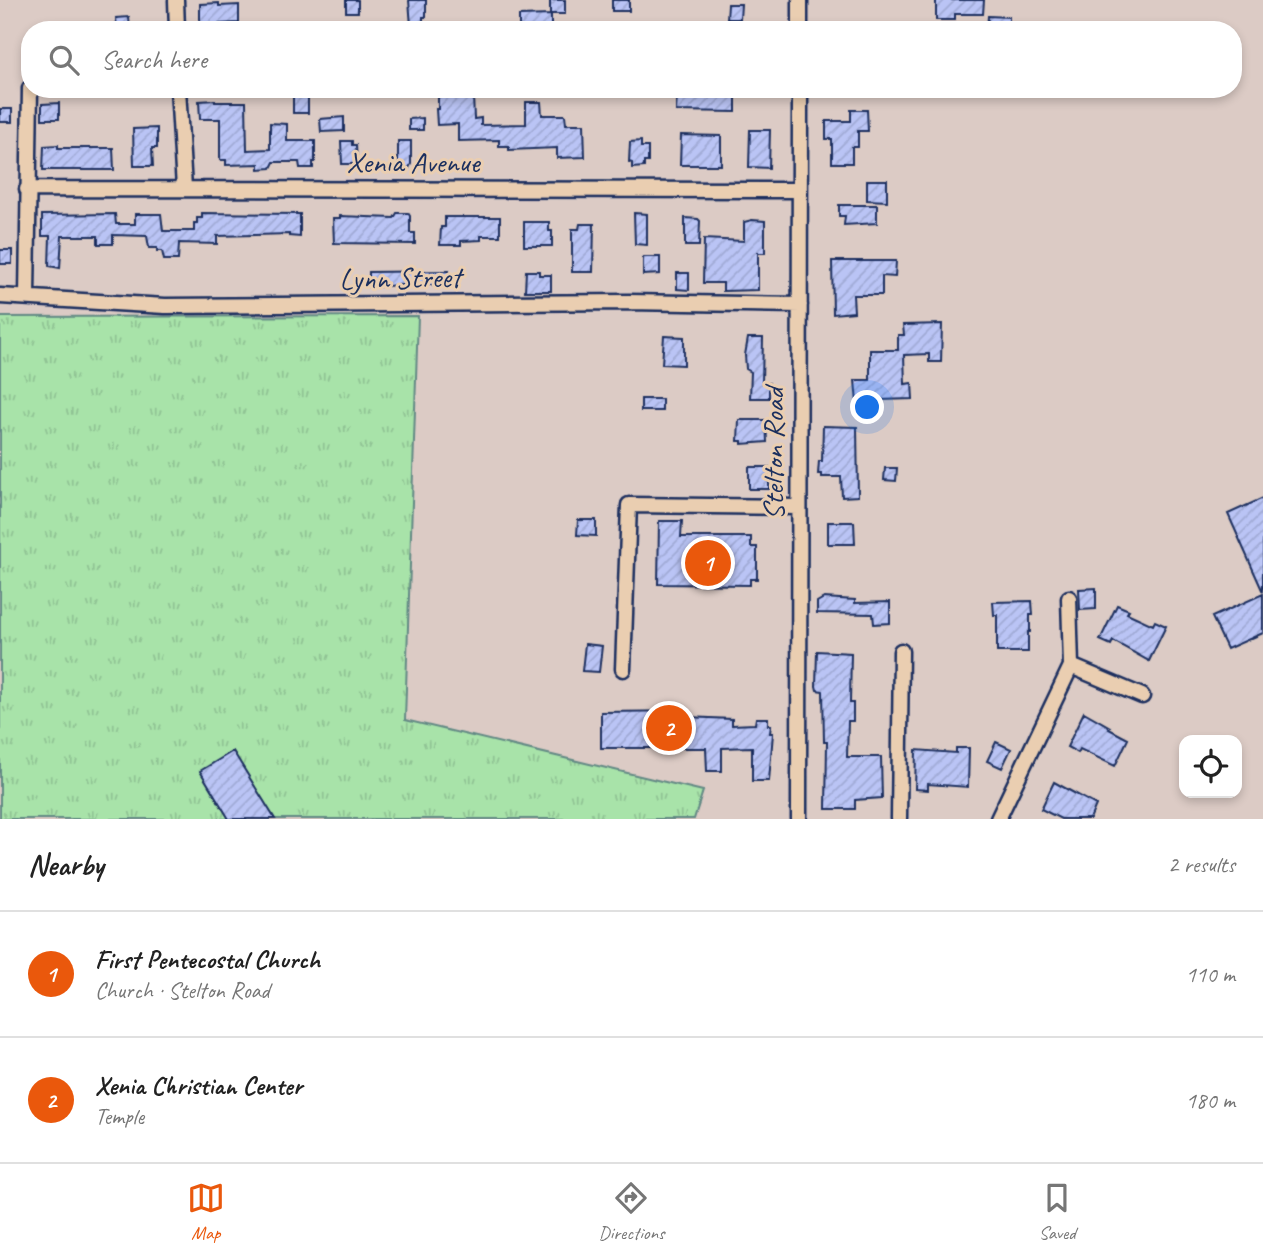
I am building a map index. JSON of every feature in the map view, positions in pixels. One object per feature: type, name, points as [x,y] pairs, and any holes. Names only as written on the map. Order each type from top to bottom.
[{"type":"street","points":[[176,0],[177,21]]},
{"type":"street","points":[[800,0],[800,21]]},
{"type":"street","points":[[27,297],[30,98]]},
{"type":"street","points":[[179,98],[184,188]]},
{"type":"street","name":"Stelton Road","points":[[799,819],[800,98]]},
{"type":"street","name":"Xenia Avenue","points":[[27,189],[799,190]]},
{"type":"street","name":"Lynn Street","points":[[0,296],[165,306],[629,302],[800,305]]},
{"type":"street","points":[[623,669],[629,505],[799,507]]},
{"type":"street","points":[[998,819],[1071,666],[1069,598]]},
{"type":"street","points":[[899,819],[901,651]]},
{"type":"street","points":[[1071,666],[1142,696]]},
{"type":"green space","points":[[418,316],[405,720],[703,791],[694,819],[0,819],[0,317]]},
{"type":"building","points":[[346,0],[358,0],[358,12],[346,12]]},
{"type":"building","points":[[409,0],[426,0],[426,17],[423,17],[423,21],[411,21]]},
{"type":"building","points":[[550,0],[565,0],[565,14],[550,14]]},
{"type":"building","points":[[612,0],[629,0],[629,11],[612,11]]},
{"type":"building","points":[[936,0],[984,0],[983,14],[955,14],[955,20],[936,20]]},
{"type":"building","points":[[200,4],[239,5],[239,21],[200,21]]},
{"type":"building","points":[[728,4],[741,4],[740,19],[727,19]]},
{"type":"building","points":[[551,15],[551,21],[519,21],[519,16]]},
{"type":"building","points":[[988,16],[1009,17],[1009,21],[988,21]]},
{"type":"building","points":[[129,17],[129,21],[116,21],[116,18]]},
{"type":"building","points":[[293,98],[308,98],[308,113],[293,113]]},
{"type":"building","points":[[438,98],[473,98],[474,119],[481,118],[481,125],[526,124],[526,102],[541,102],[542,115],[565,115],[566,124],[584,124],[585,157],[557,158],[557,148],[509,150],[509,146],[499,146],[499,140],[458,141],[458,124],[437,125]]},
{"type":"building","points":[[677,98],[736,98],[736,112],[676,111]]},
{"type":"building","points":[[199,101],[246,102],[247,150],[270,149],[270,123],[287,124],[287,141],[315,141],[313,168],[300,168],[299,162],[274,162],[271,168],[259,169],[259,164],[226,165],[226,160],[220,160],[220,119],[200,119]]},
{"type":"building","points":[[59,103],[59,119],[42,119],[42,104]]},
{"type":"building","points":[[0,109],[12,109],[12,122],[0,122]]},
{"type":"building","points":[[851,110],[867,110],[868,131],[858,131],[858,147],[852,147],[852,163],[832,163],[832,139],[826,139],[826,121],[851,121]]},
{"type":"building","points":[[344,117],[344,131],[321,132],[320,119]]},
{"type":"building","points":[[423,118],[423,130],[409,130],[409,119]]},
{"type":"building","points":[[157,128],[157,148],[152,148],[153,166],[134,166],[133,129]]},
{"type":"building","points":[[750,130],[770,130],[769,168],[749,167]]},
{"type":"building","points":[[681,135],[721,136],[721,165],[680,165]]},
{"type":"building","points":[[341,141],[352,141],[352,145],[356,145],[357,164],[342,164]]},
{"type":"building","points":[[398,141],[411,141],[409,168],[398,168]]},
{"type":"building","points":[[641,141],[641,147],[648,147],[648,162],[644,162],[644,167],[632,168],[632,163],[629,162],[630,142]]},
{"type":"building","points":[[58,145],[58,148],[113,148],[114,170],[43,170],[44,146]]},
{"type":"building","points":[[867,180],[887,180],[887,201],[867,200]]},
{"type":"building","points":[[839,205],[877,205],[877,223],[844,225],[845,216],[839,216]]},
{"type":"building","points":[[202,213],[300,214],[300,237],[289,234],[217,236],[217,244],[179,243],[178,260],[164,260],[162,251],[149,248],[147,236],[113,235],[113,244],[98,244],[98,236],[62,236],[60,268],[49,266],[50,236],[42,236],[42,215],[115,214],[116,224],[135,224],[135,214],[161,214],[163,231],[194,231],[194,223],[197,223],[197,218],[202,218]]},
{"type":"building","points":[[397,213],[408,213],[410,216],[410,233],[415,233],[415,244],[334,243],[333,218],[394,218]]},
{"type":"building","points":[[634,213],[647,214],[647,245],[635,244]]},
{"type":"building","points":[[445,217],[500,217],[500,236],[481,236],[481,240],[461,241],[461,245],[440,245],[441,227],[445,227]]},
{"type":"building","points":[[685,218],[700,221],[699,246],[685,246]]},
{"type":"building","points":[[765,221],[765,253],[758,253],[758,290],[723,291],[723,283],[703,283],[704,239],[744,241],[744,222]]},
{"type":"building","points":[[524,222],[549,222],[552,246],[524,246]]},
{"type":"building","points":[[580,224],[594,224],[593,272],[572,272],[572,229],[579,229]]},
{"type":"building","points":[[0,250],[12,250],[12,264],[0,264]]},
{"type":"building","points":[[643,257],[660,257],[660,274],[643,275]]},
{"type":"building","points":[[832,261],[896,261],[895,277],[882,276],[882,295],[853,295],[854,312],[833,314]]},
{"type":"building","points":[[449,271],[449,285],[369,287],[369,272]]},
{"type":"building","points":[[526,271],[551,275],[551,291],[525,291]]},
{"type":"building","points":[[677,273],[689,273],[689,290],[677,289]]},
{"type":"building","points":[[942,324],[941,362],[929,362],[929,354],[904,355],[905,384],[912,383],[913,399],[879,400],[879,414],[858,415],[855,380],[870,380],[870,350],[898,350],[898,335],[904,335],[903,325]]},
{"type":"building","points":[[664,336],[684,337],[684,365],[662,364]]},
{"type":"building","points":[[748,338],[763,338],[762,383],[769,383],[769,398],[750,398],[751,372],[746,369],[745,355]]},
{"type":"building","points":[[641,399],[662,399],[662,411],[641,411]]},
{"type":"building","points":[[739,420],[766,420],[767,442],[742,444],[742,441],[738,441]]},
{"type":"building","points":[[823,426],[857,427],[858,496],[842,497],[841,477],[822,477],[822,474],[818,474],[819,461],[822,461]]},
{"type":"building","points":[[749,467],[769,467],[769,489],[749,489]]},
{"type":"building","points":[[885,468],[897,468],[896,481],[884,480]]},
{"type":"building","points":[[1263,498],[1263,592],[1228,514]]},
{"type":"building","points":[[578,520],[596,520],[596,536],[577,535]]},
{"type":"building","points":[[659,521],[682,521],[681,537],[751,537],[751,547],[757,547],[757,579],[750,579],[750,585],[658,584]]},
{"type":"building","points":[[828,522],[854,522],[855,544],[828,544]]},
{"type":"building","points":[[1096,588],[1096,609],[1080,610],[1079,589]]},
{"type":"building","points":[[1263,594],[1263,633],[1227,649],[1212,617]]},
{"type":"building","points":[[824,598],[855,600],[855,603],[890,602],[890,623],[874,624],[873,614],[817,613],[817,602]]},
{"type":"building","points":[[1032,601],[1028,652],[997,652],[997,615],[994,615],[993,602]]},
{"type":"building","points":[[1117,605],[1129,610],[1127,613],[1153,625],[1155,621],[1166,626],[1149,661],[1113,641],[1111,645],[1100,640]]},
{"type":"building","points":[[585,644],[602,646],[599,672],[582,671]]},
{"type":"building","points":[[817,651],[851,653],[850,703],[853,703],[853,721],[848,721],[847,757],[881,757],[882,798],[855,800],[855,809],[826,809],[827,742],[824,742],[823,691],[817,690],[816,686]]},
{"type":"building","points":[[687,711],[687,717],[732,719],[732,725],[755,724],[756,718],[768,718],[770,733],[773,733],[769,781],[752,781],[752,747],[722,748],[722,771],[707,771],[706,748],[601,748],[601,712]]},
{"type":"building","points":[[1084,712],[1128,739],[1115,766],[1080,749],[1078,753],[1067,747]]},
{"type":"building","points":[[996,742],[1011,749],[1002,768],[987,761]]},
{"type":"building","points":[[956,748],[969,748],[968,787],[928,784],[928,790],[915,789],[916,750],[956,753]]},
{"type":"building","points":[[233,751],[275,819],[229,819],[200,771]]},
{"type":"building","points":[[1054,782],[1096,805],[1090,819],[1061,819],[1041,809]]},
{"type":"place","name":"First Pentecostal Church","points":[[708,563]]},
{"type":"place","name":"Xenia Christian Center","points":[[669,728]]}]
